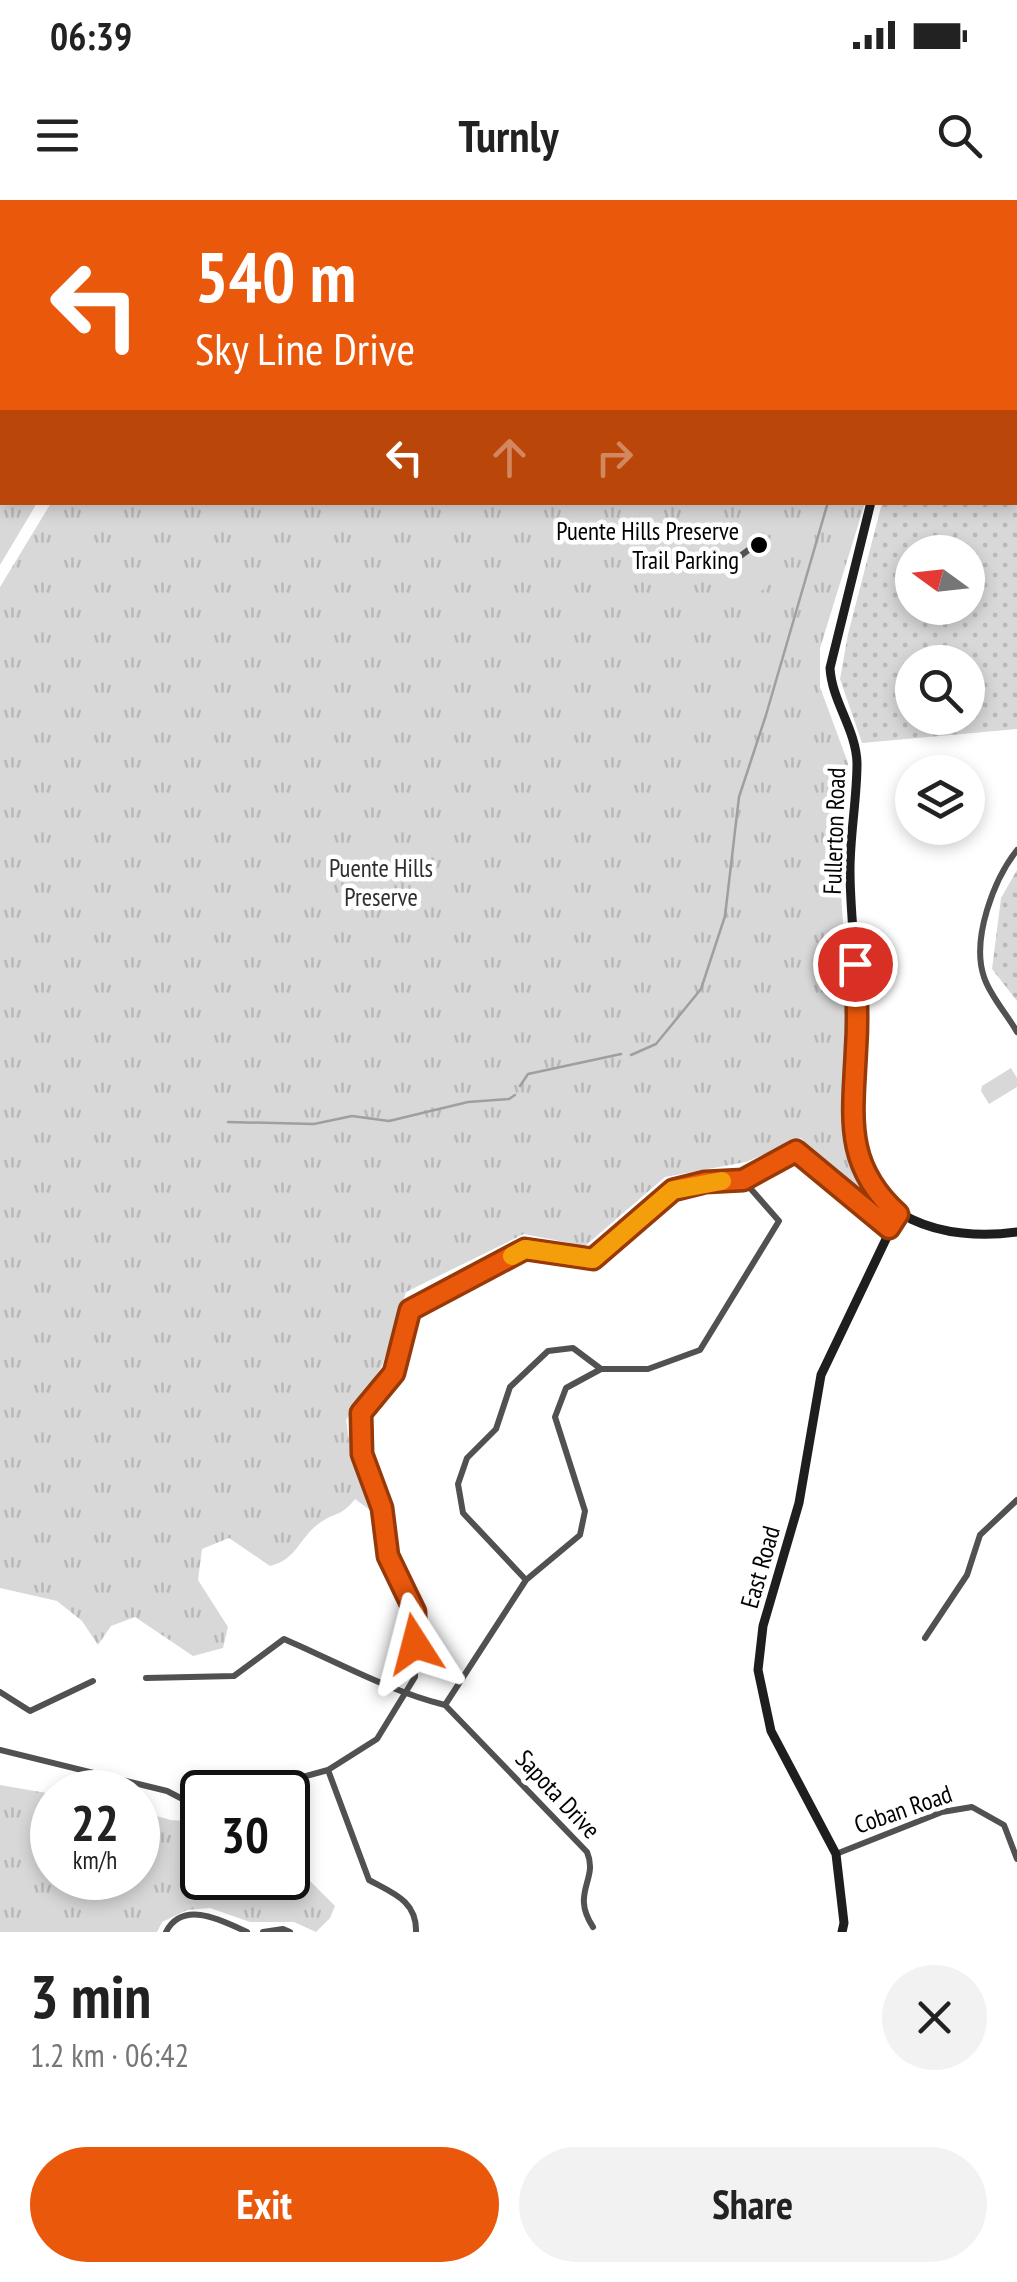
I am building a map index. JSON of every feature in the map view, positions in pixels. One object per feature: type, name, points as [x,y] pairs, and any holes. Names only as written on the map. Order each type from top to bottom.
[{"type":"street","name":"Fullerton Road","points":[[870,505],[830,672],[857,759],[850,866],[858,1010],[854,1136],[866,1177],[898,1214]]},
{"type":"street","points":[[724,568],[762,540]]},
{"type":"street","points":[[1017,850],[998,876],[989,900],[982,966],[986,982],[1017,1032]]},
{"type":"street","points":[[310,1775],[328,1770],[376,1739],[414,1677],[415,1612],[388,1556],[382,1508],[362,1454],[361,1413],[394,1373],[410,1310],[525,1249],[593,1259],[673,1190],[705,1182],[743,1180],[796,1151],[889,1228]]},
{"type":"street","points":[[146,1678],[234,1676],[284,1639],[406,1695],[445,1705],[526,1580],[580,1534],[585,1511],[555,1417],[566,1388],[601,1369],[648,1368],[700,1350],[778,1221],[743,1180]]},
{"type":"street","name":"East Road","points":[[842,1932],[836,1854],[771,1730],[758,1670],[763,1626],[799,1503],[821,1375],[898,1214]]},
{"type":"street","points":[[898,1214],[954,1231],[1017,1232]]},
{"type":"street","points":[[526,1580],[464,1513],[458,1484],[467,1458],[496,1429],[510,1387],[548,1351],[573,1348],[601,1369]]},
{"type":"street","points":[[926,1638],[967,1575],[980,1535],[1017,1500]]},
{"type":"street","points":[[0,1692],[30,1711],[93,1681]]},
{"type":"street","name":"Sapota Drive","points":[[445,1705],[587,1852],[591,1860],[582,1900],[592,1928]]},
{"type":"street","points":[[0,1750],[180,1797]]},
{"type":"street","points":[[328,1770],[369,1880],[409,1902],[416,1932]]},
{"type":"street","name":"Coban Road","points":[[836,1854],[942,1812],[972,1807],[1004,1825],[1017,1859]]},
{"type":"street","points":[[166,1932],[184,1916],[208,1914],[247,1932]]},
{"type":"street","points":[[263,1932],[290,1932]]},
{"type":"green space","points":[[0,505],[36,505],[0,565]]},
{"type":"green space","name":"Puente Hills Preserve","points":[[50,505],[864,505],[820,648],[820,687],[848,763],[839,866],[851,1034],[848,1154],[869,1196],[886,1217],[860,1201],[801,1138],[746,1162],[665,1177],[585,1246],[524,1234],[406,1292],[382,1366],[346,1420],[352,1460],[374,1513],[355,1499],[314,1528],[287,1558],[270,1566],[229,1538],[202,1549],[198,1580],[228,1627],[223,1648],[193,1656],[135,1617],[111,1626],[98,1645],[82,1621],[57,1601],[0,1588],[0,587]]},
{"type":"green space","points":[[881,505],[1017,505],[1017,729],[985,732],[985,645],[895,645],[895,735],[951,735],[862,743],[840,679]]},
{"type":"green space","points":[[759,566],[770,572],[771,582],[754,598],[743,600],[736,590],[737,580]]},
{"type":"green space","points":[[1017,870],[1017,1001],[992,969],[1001,898]]},
{"type":"green space","points":[[1011,1068],[1017,1087],[989,1104],[982,1086]]},
{"type":"green space","points":[[0,1785],[30,1790],[30,1900],[160,1900],[160,1817],[180,1821],[180,1900],[310,1900],[310,1881],[335,1906],[330,1918],[316,1932],[294,1922],[250,1922],[210,1908],[187,1910],[162,1922],[157,1932],[0,1932]]},
{"type":"waterway","points":[[631,1055],[656,1044],[701,989],[725,916],[739,797],[827,505]]},
{"type":"waterway","points":[[520,1086],[528,1074],[621,1054]]},
{"type":"waterway","points":[[228,1122],[314,1124],[352,1116],[389,1121],[515,1095]]},
{"type":"slow traffic","points":[[512,1256],[525,1249],[593,1259],[673,1190],[722,1181]]},
{"type":"place","name":"Puente Hills Preserve Trail Parking","points":[[759,545]]},
{"type":"route","points":[[415,1644],[415,1612],[388,1556],[382,1508],[362,1454],[361,1413],[394,1373],[410,1310],[525,1249],[593,1259],[673,1190],[705,1182],[743,1180],[796,1151],[889,1228],[898,1214],[866,1177],[858,1158],[852,1122],[858,1010],[855,964]]}]
